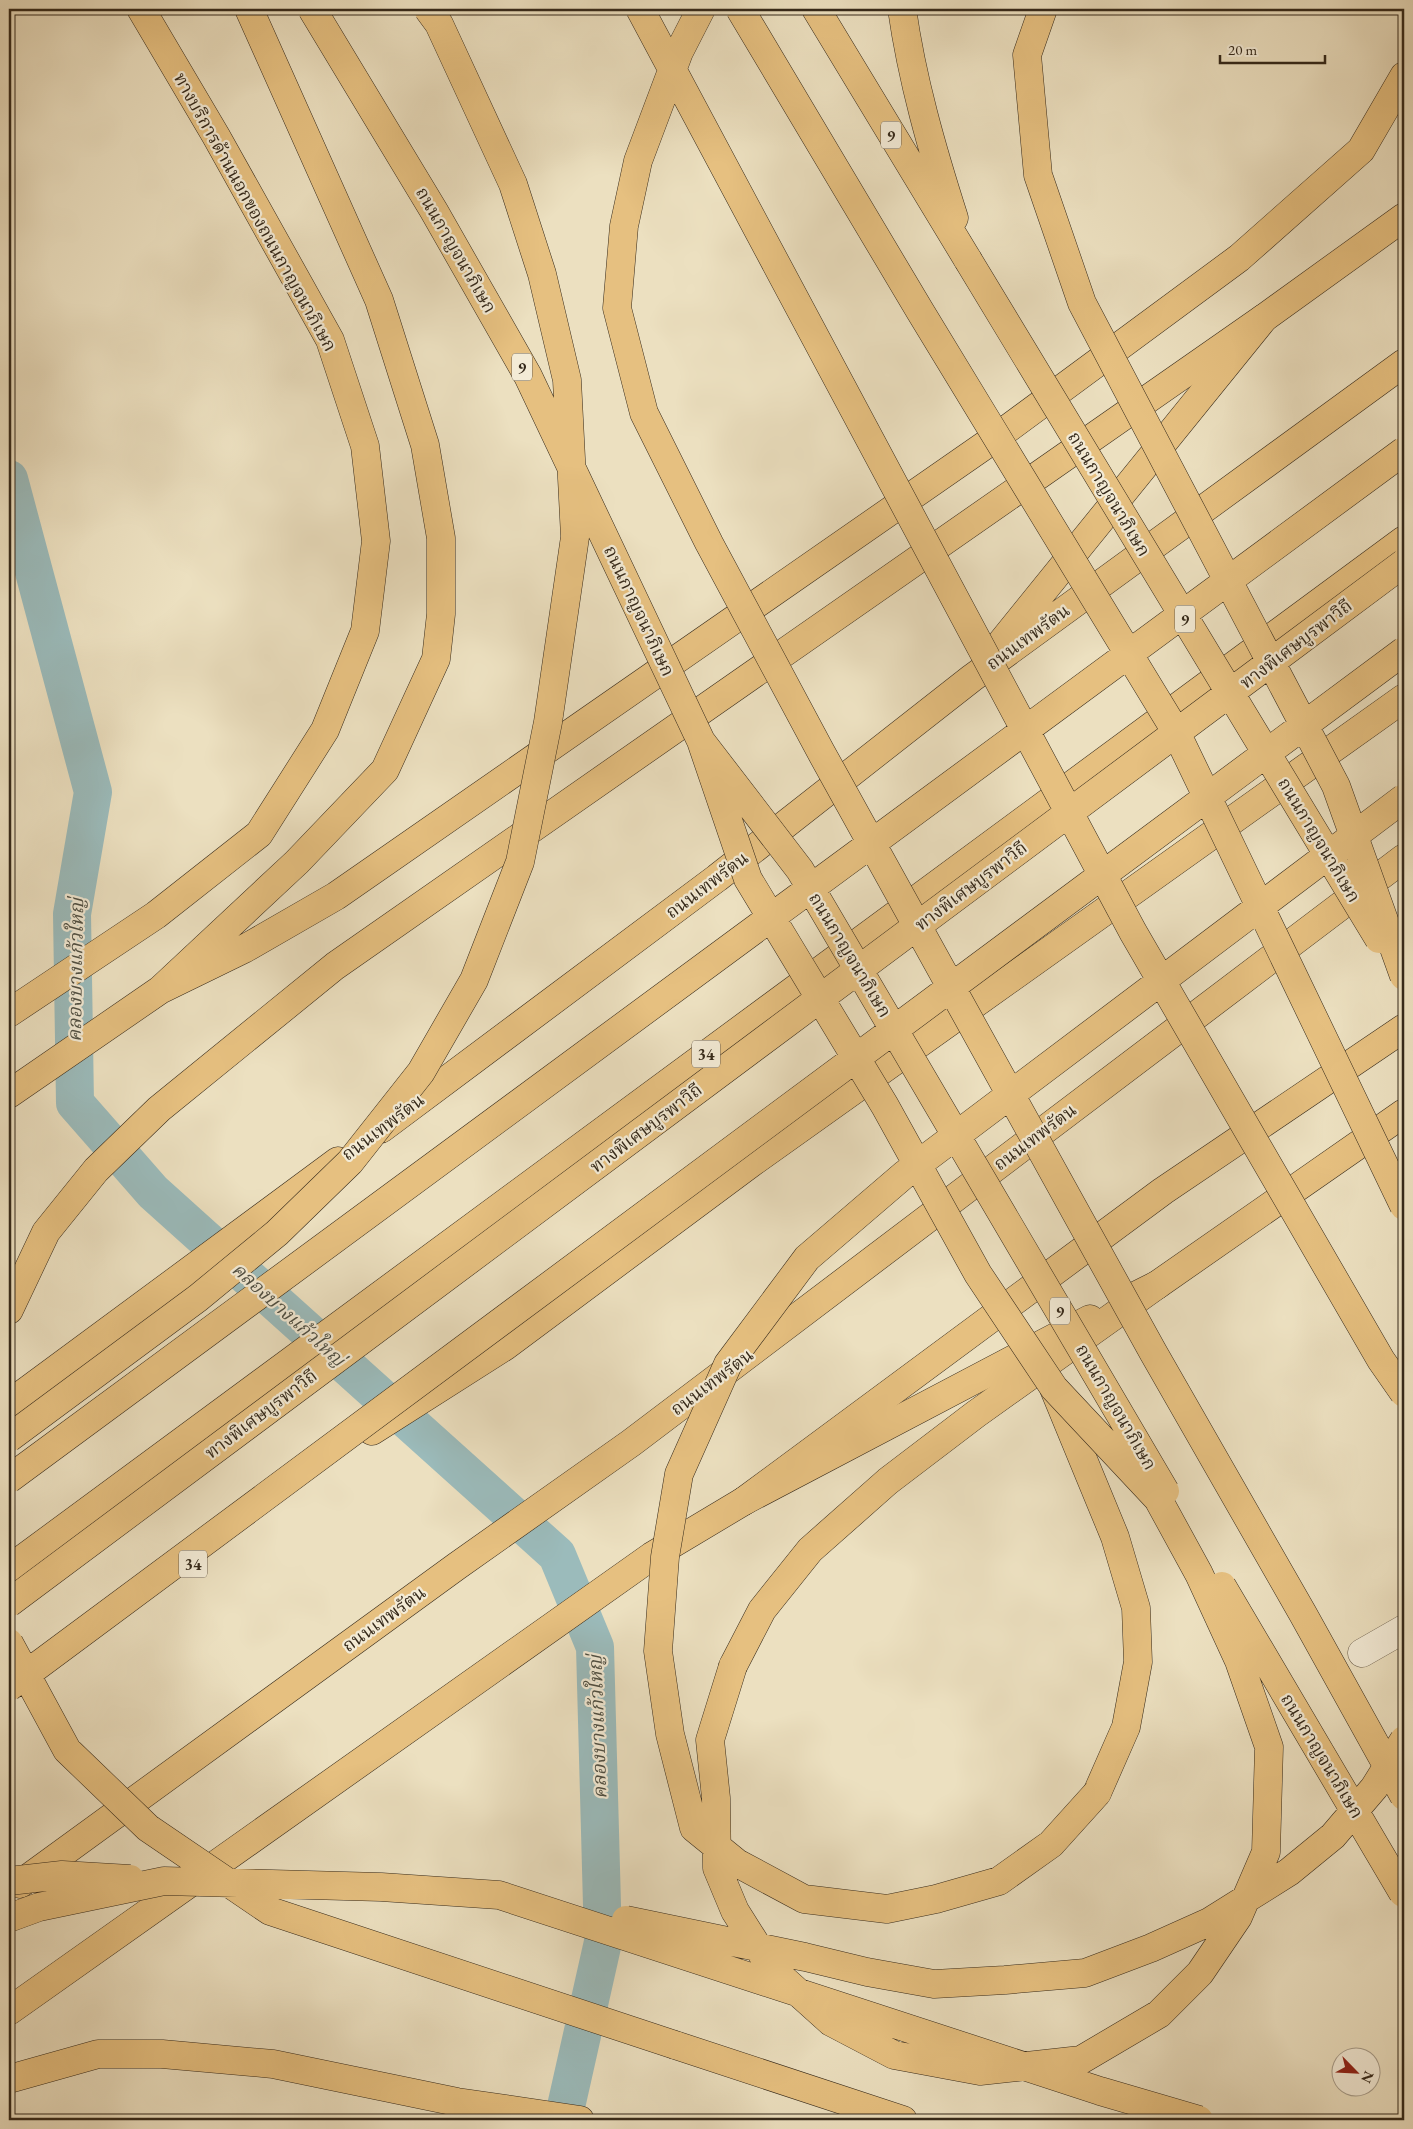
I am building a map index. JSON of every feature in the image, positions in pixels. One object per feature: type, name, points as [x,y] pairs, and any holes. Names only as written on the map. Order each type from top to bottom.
[{"type":"main road","name":"ทางบริการด้านนอกของถนนกาญจนาภิเษก","points":[[9,1013],[156,915],[259,834],[325,730],[365,631],[376,541],[365,446],[330,340],[216,136],[141,9]]},
{"type":"main road","points":[[9,1094],[160,990],[297,862],[385,770],[436,658],[441,614],[441,538],[422,436],[378,300],[249,9]]},
{"type":"main road","name":"ถนนกาญจนาภิเษก","points":[[312,9],[434,211],[528,376],[701,741],[800,870],[1403,1894]]},
{"type":"main road","points":[[9,1438],[198,1298],[277,1233],[350,1162],[421,1072],[474,980],[520,862],[548,722],[575,537],[567,380],[542,274],[514,184],[439,24],[428,9]]},
{"type":"main road","points":[[640,9],[1132,932],[1381,1360],[1404,1393]]},
{"type":"main road","points":[[701,9],[679,52],[638,160],[624,226],[617,308],[644,412],[709,543],[820,752],[1153,1352],[1303,1614],[1404,1796]]},
{"type":"main road","points":[[740,9],[920,311],[1175,730],[1404,1206]]},
{"type":"main road","name":"ถนนกาญจนาภิเษก","points":[[816,9],[1377,937],[1404,977]]},
{"type":"main road","points":[[902,9],[908,49],[930,143],[968,260]]},
{"type":"main road","points":[[1043,9],[1027,55],[1038,175],[1082,303],[1336,786],[1404,977]]},
{"type":"main road","points":[[160,990],[244,949],[336,896],[991,440],[1240,258],[1361,150],[1404,76]]},
{"type":"main road","points":[[9,1310],[46,1232],[96,1170],[158,1109],[335,966],[1264,318],[1404,217]]},
{"type":"main road","points":[[972,678],[1264,318]]},
{"type":"main road","name":"ถนนเทพรัตน","points":[[9,1404],[709,884],[972,678],[1404,363]]},
{"type":"main road","points":[[9,1478],[1404,450]]},
{"type":"main road","name":"34","points":[[9,1569],[1404,540]]},
{"type":"main road","name":"ทางพิเศษบูรพาวิถี","points":[[9,1603],[1404,563]]},
{"type":"main road","points":[[9,1687],[1404,651]]},
{"type":"main road","name":"34","points":[[9,1701],[377,1428],[504,1348],[750,1164],[1404,698]]},
{"type":"main road","points":[[701,741],[748,879],[885,1106],[978,1274],[1054,1388],[1158,1499],[1199,1574],[1239,1661],[1269,1747],[1266,1852],[1238,1917],[1200,1973],[1159,2014],[1081,2060],[980,2071],[894,2055],[831,2022],[771,1968],[735,1911],[717,1868],[716,1798],[710,1740],[733,1666],[762,1610],[810,1550],[888,1481],[976,1414],[1157,1284],[1404,1113]]},
{"type":"main road","points":[[1054,1388],[1115,1537],[1136,1608],[1138,1662],[1126,1727],[1097,1792],[1051,1844],[999,1881],[936,1899],[887,1909],[804,1899],[737,1863],[694,1828],[670,1734],[658,1651],[665,1557],[679,1474],[728,1364],[807,1258],[905,1174],[1404,798]]},
{"type":"main road","name":"ถนนเทพรัตน","points":[[9,1892],[457,1566],[631,1443],[1404,858]]},
{"type":"main road","points":[[744,1500],[1163,1191],[1404,1028]]},
{"type":"main road","points":[[9,2011],[652,1556],[744,1500],[1157,1284]]},
{"type":"main road","points":[[9,1643],[67,1750],[148,1828],[270,1911],[903,2120]]},
{"type":"main road","points":[[9,1881],[62,1875],[164,1881],[380,1888],[499,1895],[805,1956],[867,1972],[934,1984],[1085,1973],[1151,1948],[1209,1922],[1289,1872],[1334,1836],[1374,1788],[1404,1740]]},
{"type":"main road","points":[[9,1918],[38,1907],[164,1881]]},
{"type":"main road","points":[[499,1895],[1100,2091],[1199,2120]]},
{"type":"main road","points":[[9,2079],[98,2054],[162,2054],[273,2064],[457,2102],[580,2120]]},
{"type":"lane","points":[[1362,1653],[1404,1629]]},
{"type":"waterway","name":"คลองบางแก้วใหญ่","points":[[9,479],[93,792],[72,914],[75,1103],[153,1192],[557,1555],[595,1647],[603,1942],[563,2120]]}]
